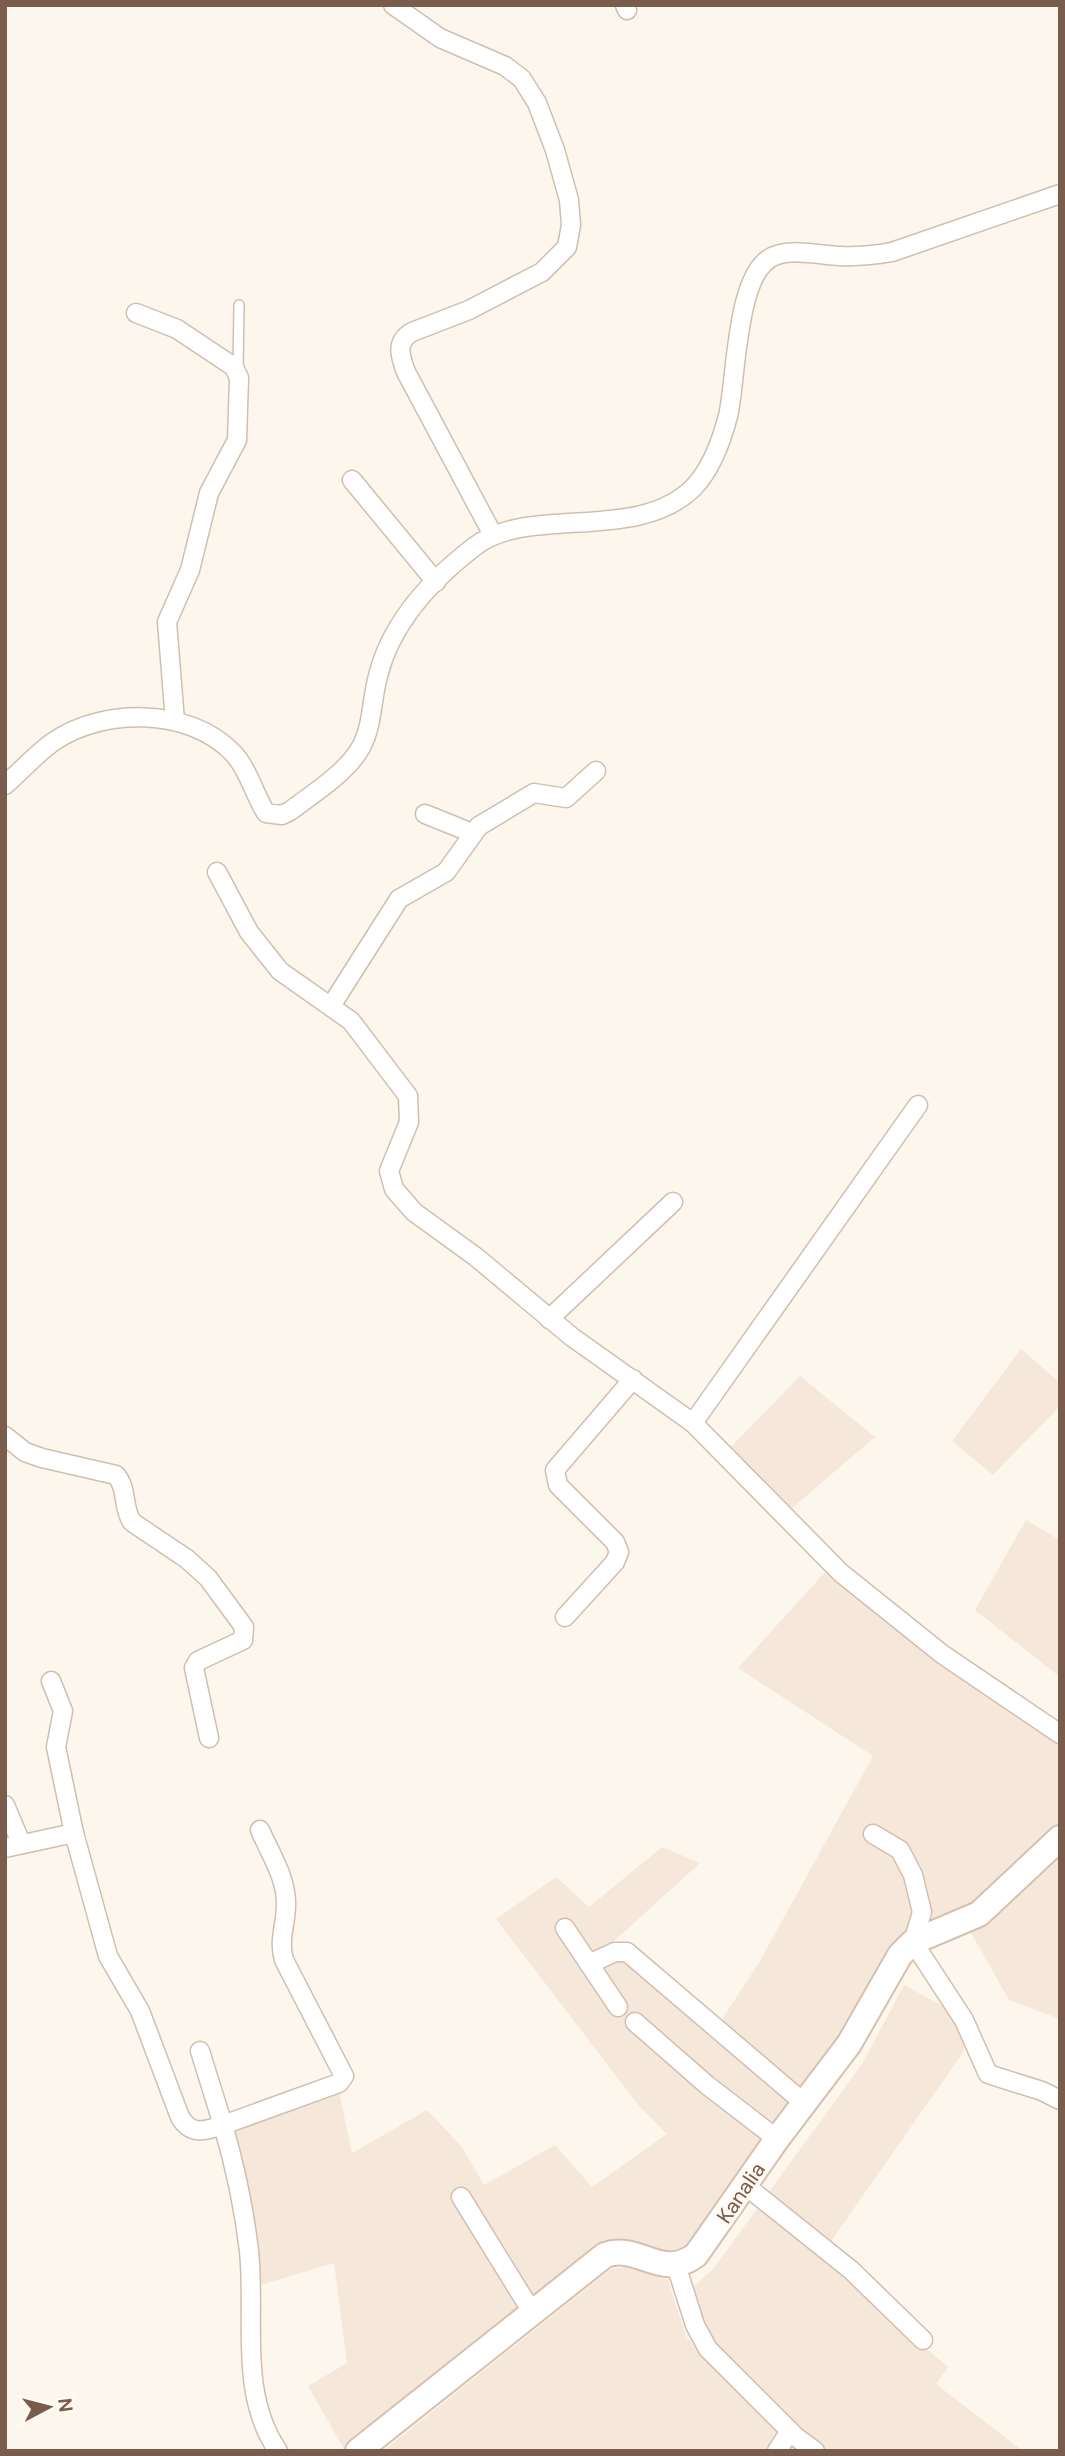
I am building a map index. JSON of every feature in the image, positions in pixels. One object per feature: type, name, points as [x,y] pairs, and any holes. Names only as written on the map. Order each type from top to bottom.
[{"type":"main road","name":"Kanalia","points":[[677,2265],[690,2260],[702,2249],[777,2139],[849,2043],[892,1966],[913,1942],[979,1914],[1060,1838]]},
{"type":"main road","points":[[358,2451],[594,2262],[611,2253],[677,2265]]},
{"type":"street","points":[[393,5],[440,38],[505,66],[522,79],[544,119],[569,200],[569,240],[552,264],[494,299],[412,332],[403,337],[400,345],[406,372],[493,535]]},
{"type":"street","points":[[5,785],[52,743],[72,731],[112,719],[175,721],[204,729],[235,754],[266,813],[274,815],[290,811],[358,752],[369,726],[378,674],[393,635],[408,611],[466,553],[493,535],[634,516],[660,509],[693,489],[704,476],[728,416],[747,294],[754,274],[774,255],[790,253],[870,256],[892,252],[1060,194]]},
{"type":"street","points":[[136,313],[171,325],[238,373],[237,440],[209,493],[186,582],[167,622],[175,721]]},
{"type":"street","points":[[352,480],[436,582]]},
{"type":"street","points":[[331,1006],[400,899],[446,872],[472,833],[531,794],[543,792],[566,798],[596,771]]},
{"type":"street","points":[[425,814],[472,833]]},
{"type":"street","points":[[217,872],[249,932],[280,971],[331,1006],[357,1028],[408,1096],[409,1122],[389,1171],[401,1200],[506,1281],[549,1319],[693,1423],[841,1573],[942,1654],[1060,1734]]},
{"type":"street","points":[[693,1423],[918,1105]]},
{"type":"street","points":[[549,1319],[673,1202]]},
{"type":"street","points":[[565,1616],[615,1562],[619,1552],[615,1542],[558,1485],[555,1470],[633,1379]]},
{"type":"street","points":[[5,1436],[24,1452],[116,1475],[122,1484],[127,1514],[132,1522],[187,1559],[208,1578],[230,1605],[244,1627],[243,1640],[198,1661],[194,1668],[209,1738]]},
{"type":"street","points":[[51,1681],[63,1712],[56,1747],[74,1833],[108,1956],[140,2011],[180,2116],[187,2127],[198,2131],[223,2125],[339,2083],[344,2076],[284,1960],[281,1940],[286,1910],[285,1891],[260,1830]]},
{"type":"street","points":[[5,1805],[13,1846],[74,1833]]},
{"type":"street","points":[[873,1834],[900,1850],[913,1875],[922,1912],[913,1942],[964,2020],[988,2074],[1042,2091],[1060,2100]]},
{"type":"street","points":[[565,1928],[618,2007]]},
{"type":"street","points":[[589,1964],[619,1950],[630,1954],[804,2103]]},
{"type":"street","points":[[635,2022],[706,2085],[777,2139]]},
{"type":"street","points":[[200,2051],[236,2169],[249,2253],[253,2387],[257,2407],[278,2451]]},
{"type":"street","points":[[746,2186],[850,2270],[923,2340]]},
{"type":"street","points":[[461,2197],[532,2312]]},
{"type":"street","points":[[677,2265],[702,2342],[790,2431],[815,2451]]},
{"type":"street","points":[[777,2451],[790,2431]]},
{"type":"lane","points":[[238,373],[239,305]]},
{"type":"shaded area","points":[[1021,1349],[1060,1383],[1060,1406],[993,1475],[952,1441]]},
{"type":"shaded area","points":[[800,1376],[875,1437],[791,1509],[730,1448]]},
{"type":"shaded area","points":[[1026,1520],[1060,1540],[1060,1677],[975,1610]]},
{"type":"shaded area","points":[[828,1569],[1060,1740],[1060,1828],[973,1907],[909,1935],[839,2044],[692,2246],[665,2257],[634,2245],[360,2435],[344,2449],[308,2386],[347,2363],[334,2263],[257,2286],[233,2128],[339,2091],[352,2153],[427,2110],[462,2147],[484,2185],[555,2145],[592,2187],[667,2134],[639,2106],[496,1919],[556,1877],[589,1907],[662,1847],[700,1863],[613,1942],[628,1960],[713,2033],[760,1961],[873,1756],[738,1668]]},
{"type":"shaded area","points":[[1060,1855],[1060,2019],[1009,2000],[970,1931],[1027,1886]]},
{"type":"shaded area","points":[[904,1985],[950,2010],[964,2035],[964,2051],[820,2257],[948,2367],[936,2384],[1023,2451],[825,2451],[800,2433],[716,2350],[704,2331],[690,2290],[714,2268],[862,2064]]},
{"type":"shaded area","points":[[627,2267],[668,2280],[686,2336],[705,2359],[800,2451],[383,2451],[611,2269]]}]
